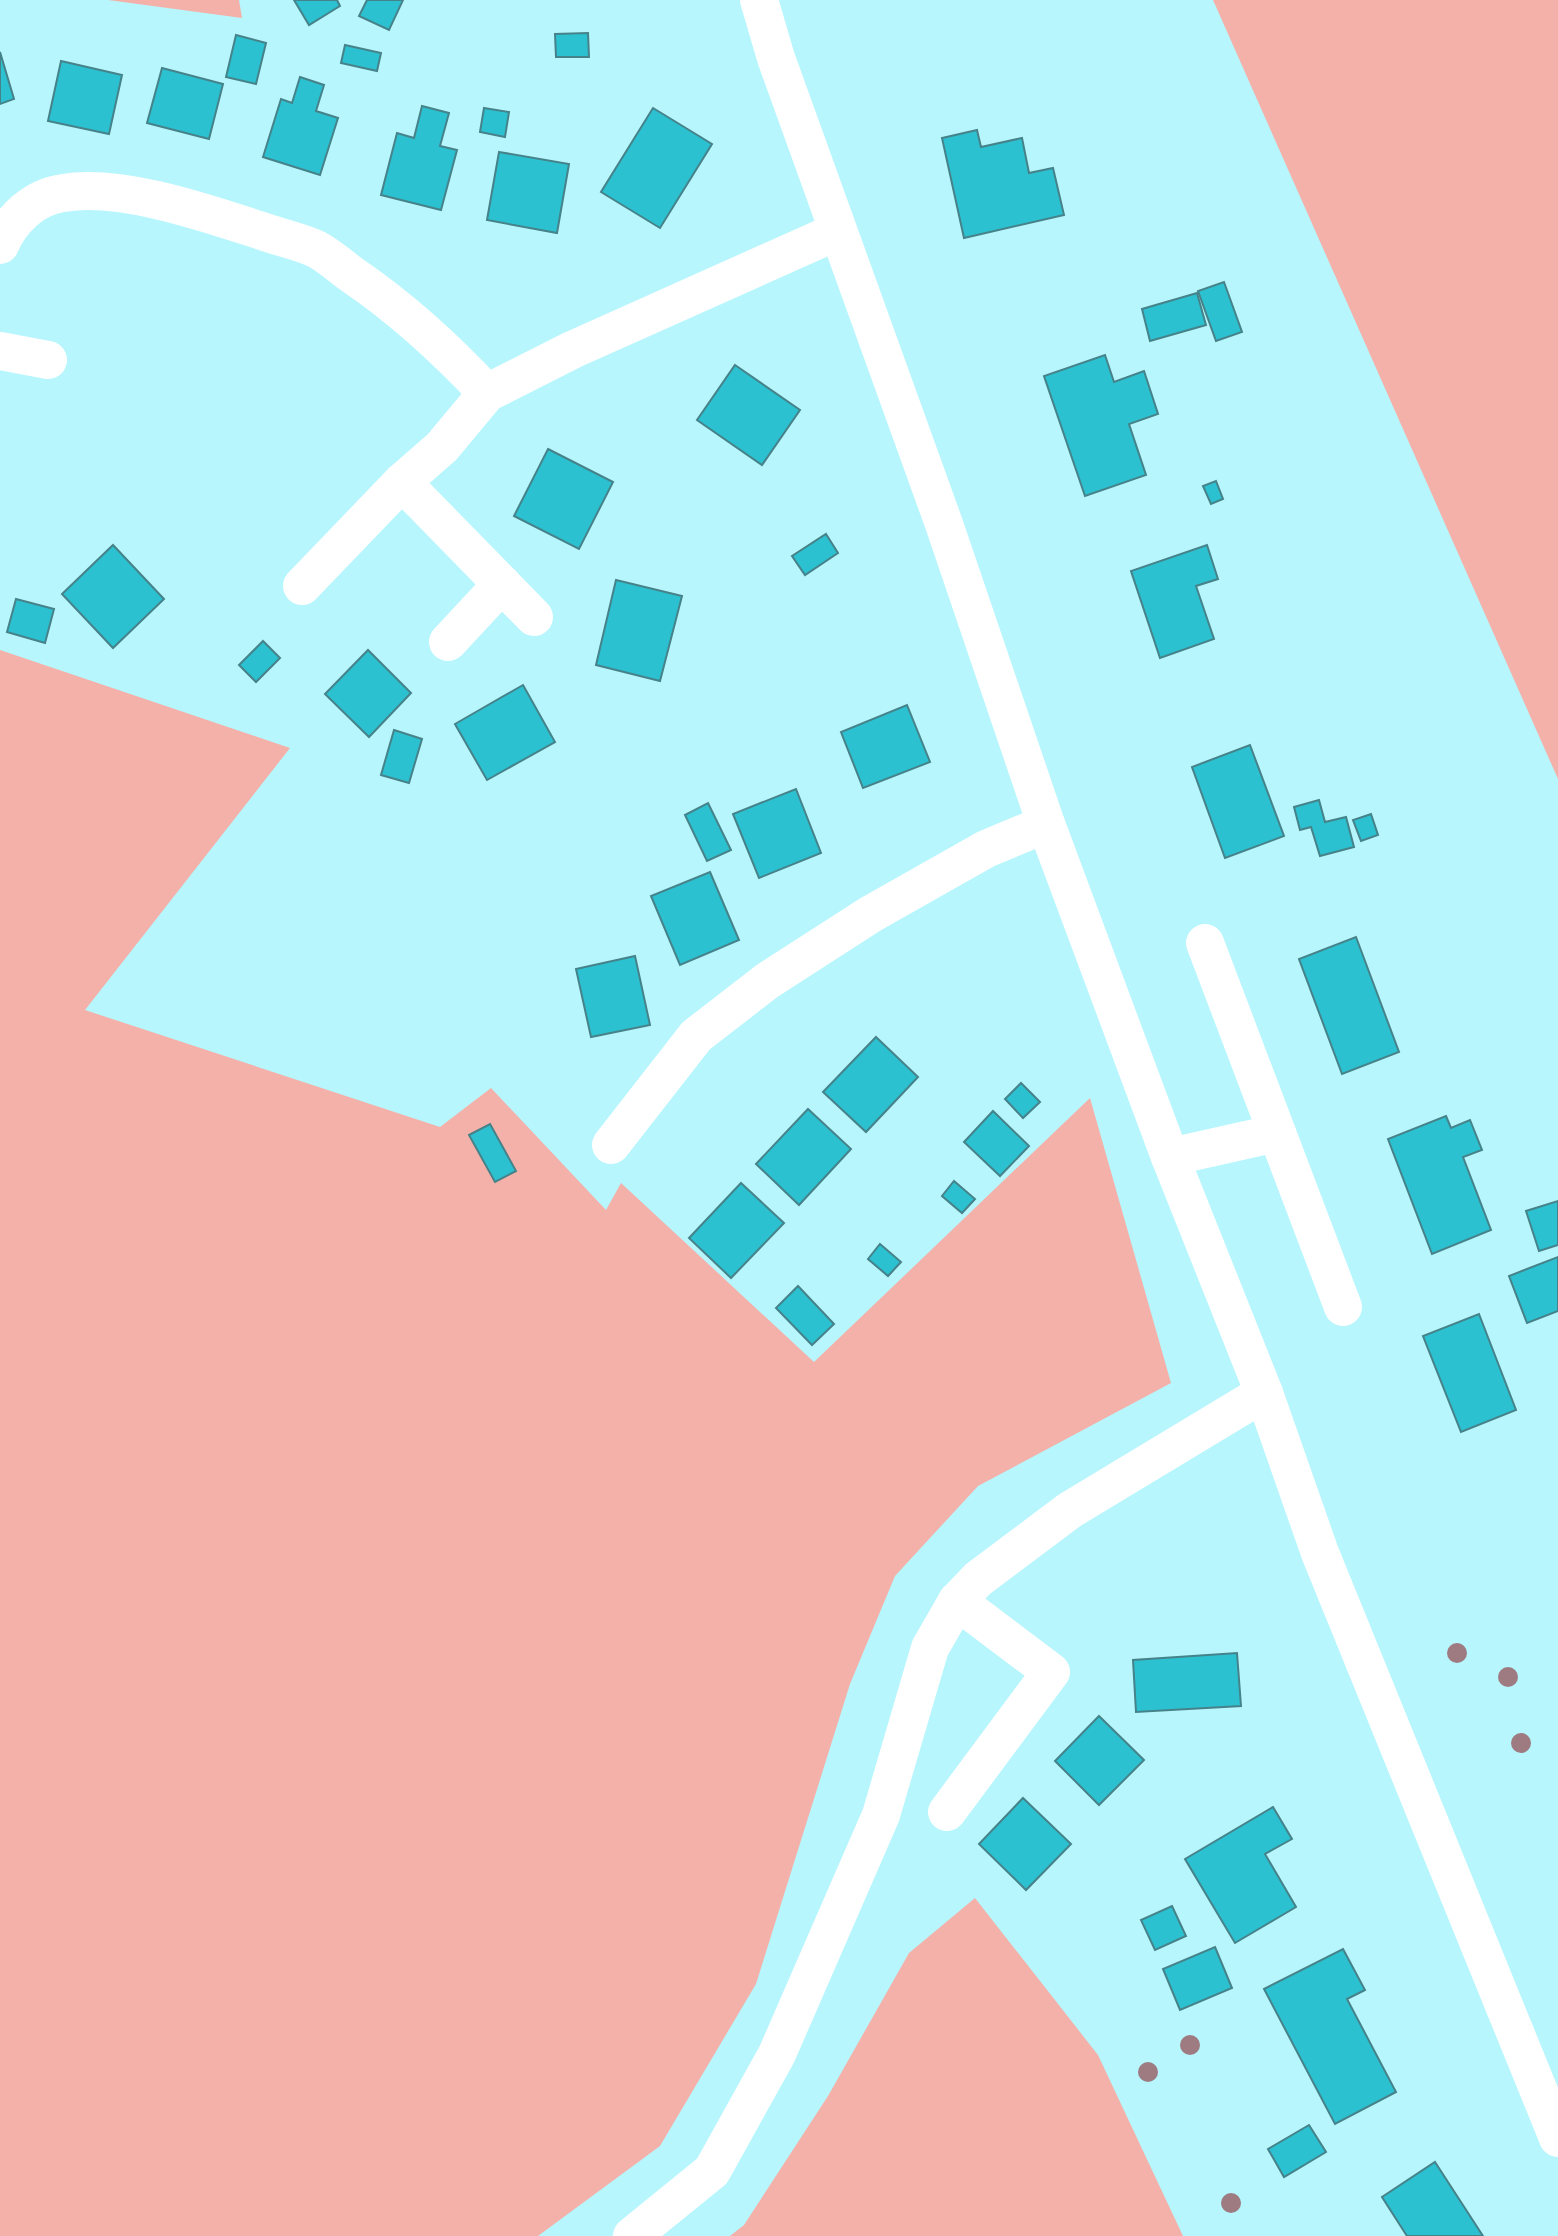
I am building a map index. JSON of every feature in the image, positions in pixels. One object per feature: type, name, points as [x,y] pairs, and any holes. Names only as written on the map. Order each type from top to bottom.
[{"type":"street","points":[[759,0],[776,58],[948,537],[1046,824],[1170,1157],[1264,1393],[1320,1553],[1558,2138]]},
{"type":"street","points":[[0,245],[8,228],[30,205],[60,193],[97,190],[176,205],[237,223],[316,249],[376,291],[452,355],[487,394]]},
{"type":"street","points":[[302,586],[402,482],[442,447],[487,394],[572,350],[838,231]]},
{"type":"street","points":[[0,351],[48,360]]},
{"type":"street","points":[[402,482],[534,617]]},
{"type":"street","points":[[448,642],[502,584]]},
{"type":"street","points":[[611,1145],[696,1036],[767,981],[871,914],[986,849],[1046,824]]},
{"type":"street","points":[[1205,943],[1343,1307]]},
{"type":"street","points":[[1170,1157],[1277,1133]]},
{"type":"street","points":[[632,2236],[712,2171],[777,2054],[881,1815],[930,1648],[957,1601],[978,1580],[1070,1510],[1264,1393]]},
{"type":"street","points":[[947,1812],[1051,1672],[957,1601]]},
{"type":"shaded area","points":[[108,0],[239,0],[242,18]]},
{"type":"shaded area","points":[[1213,0],[1558,0],[1558,779]]},
{"type":"shaded area","points":[[0,650],[290,748],[85,1010],[440,1127],[491,1088],[606,1210],[621,1183],[814,1362],[1090,1098],[1171,1383],[978,1486],[895,1576],[850,1684],[756,1984],[660,2146],[538,2236],[0,2236]]},
{"type":"shaded area","points":[[975,1898],[1098,2055],[1183,2236],[730,2236],[744,2225],[828,2096],[909,1953]]},
{"type":"building","points":[[294,0],[337,0],[340,6],[309,25]]},
{"type":"building","points":[[367,0],[403,0],[389,30],[359,16]]},
{"type":"building","points":[[588,33],[589,57],[556,57],[555,34]]},
{"type":"building","points":[[236,35],[266,43],[256,84],[226,77]]},
{"type":"building","points":[[345,45],[381,53],[377,71],[341,63]]},
{"type":"building","points":[[0,52],[14,99],[0,104]]},
{"type":"building","points":[[61,61],[122,75],[109,134],[48,121]]},
{"type":"building","points":[[162,68],[223,84],[209,139],[147,123]]},
{"type":"building","points":[[300,77],[324,85],[316,111],[338,118],[320,175],[263,157],[281,99],[292,103]]},
{"type":"building","points":[[422,106],[449,113],[440,146],[457,150],[441,210],[381,195],[397,133],[414,138]]},
{"type":"building","points":[[484,108],[509,112],[505,137],[480,132]]},
{"type":"building","points":[[653,108],[712,144],[660,228],[601,192]]},
{"type":"building","points":[[977,130],[981,147],[1022,138],[1029,173],[1053,168],[1064,215],[964,238],[942,138]]},
{"type":"building","points":[[499,152],[569,164],[557,233],[487,220]]},
{"type":"building","points":[[1224,282],[1242,332],[1216,341],[1198,291]]},
{"type":"building","points":[[1197,293],[1206,325],[1150,341],[1142,309]]},
{"type":"building","points":[[1105,355],[1114,382],[1144,371],[1158,414],[1129,424],[1146,475],[1085,496],[1044,376]]},
{"type":"building","points":[[735,365],[800,410],[762,465],[697,420]]},
{"type":"building","points":[[548,449],[613,482],[579,549],[514,516]]},
{"type":"building","points":[[1216,481],[1223,499],[1211,504],[1203,486]]},
{"type":"building","points":[[826,534],[838,553],[805,575],[792,556]]},
{"type":"building","points":[[113,545],[164,599],[113,648],[62,594]]},
{"type":"building","points":[[1207,545],[1218,579],[1196,586],[1214,639],[1160,658],[1131,571]]},
{"type":"building","points":[[616,580],[682,596],[660,681],[596,665]]},
{"type":"building","points":[[16,599],[54,609],[45,643],[7,632]]},
{"type":"building","points":[[263,641],[280,658],[256,682],[239,665]]},
{"type":"building","points":[[368,650],[411,693],[369,737],[325,694]]},
{"type":"building","points":[[523,685],[555,742],[487,780],[455,724]]},
{"type":"building","points":[[907,705],[930,762],[863,788],[841,732]]},
{"type":"building","points":[[394,730],[422,739],[409,783],[381,775]]},
{"type":"building","points":[[1250,745],[1284,836],[1225,858],[1192,767]]},
{"type":"building","points":[[796,789],[821,853],[759,878],[733,814]]},
{"type":"building","points":[[1319,800],[1325,822],[1346,817],[1354,847],[1320,856],[1311,827],[1300,830],[1294,807]]},
{"type":"building","points":[[708,803],[731,850],[707,861],[685,815]]},
{"type":"building","points":[[1371,814],[1378,835],[1361,841],[1353,820]]},
{"type":"building","points":[[710,872],[739,940],[680,965],[651,896]]},
{"type":"building","points":[[1356,937],[1399,1052],[1342,1074],[1299,959]]},
{"type":"building","points":[[635,956],[650,1025],[591,1037],[576,969]]},
{"type":"building","points":[[876,1037],[918,1077],[866,1132],[823,1092]]},
{"type":"building","points":[[1021,1083],[1040,1102],[1023,1118],[1005,1099]]},
{"type":"building","points":[[808,1109],[851,1149],[799,1205],[756,1164]]},
{"type":"building","points":[[993,1111],[1029,1146],[1000,1176],[964,1142]]},
{"type":"building","points":[[1446,1116],[1451,1128],[1470,1120],[1482,1150],[1463,1157],[1491,1230],[1432,1254],[1388,1139]]},
{"type":"building","points":[[490,1124],[516,1171],[495,1182],[469,1135]]},
{"type":"building","points":[[954,1181],[975,1199],[962,1213],[942,1196]]},
{"type":"building","points":[[741,1183],[784,1223],[731,1278],[689,1238]]},
{"type":"building","points":[[1558,1201],[1558,1245],[1539,1251],[1526,1211]]},
{"type":"building","points":[[880,1244],[901,1262],[888,1276],[868,1259]]},
{"type":"building","points":[[1558,1257],[1558,1311],[1527,1323],[1509,1276]]},
{"type":"building","points":[[798,1286],[834,1324],[812,1345],[776,1308]]},
{"type":"building","points":[[1479,1314],[1516,1410],[1461,1432],[1423,1336]]},
{"type":"building","points":[[1237,1653],[1241,1706],[1136,1712],[1133,1660]]},
{"type":"building","points":[[1099,1716],[1144,1760],[1099,1805],[1055,1761]]},
{"type":"building","points":[[1023,1798],[1071,1844],[1026,1890],[979,1844]]},
{"type":"building","points":[[1273,1807],[1292,1839],[1265,1854],[1296,1907],[1235,1943],[1185,1859]]},
{"type":"building","points":[[1172,1906],[1186,1936],[1155,1950],[1141,1920]]},
{"type":"building","points":[[1215,1947],[1232,1988],[1180,2010],[1163,1969]]},
{"type":"building","points":[[1343,1949],[1365,1990],[1347,1999],[1396,2092],[1335,2124],[1264,1989]]},
{"type":"building","points":[[1309,2125],[1326,2152],[1284,2177],[1268,2149]]},
{"type":"building","points":[[1435,2162],[1483,2236],[1407,2236],[1382,2197]]}]
